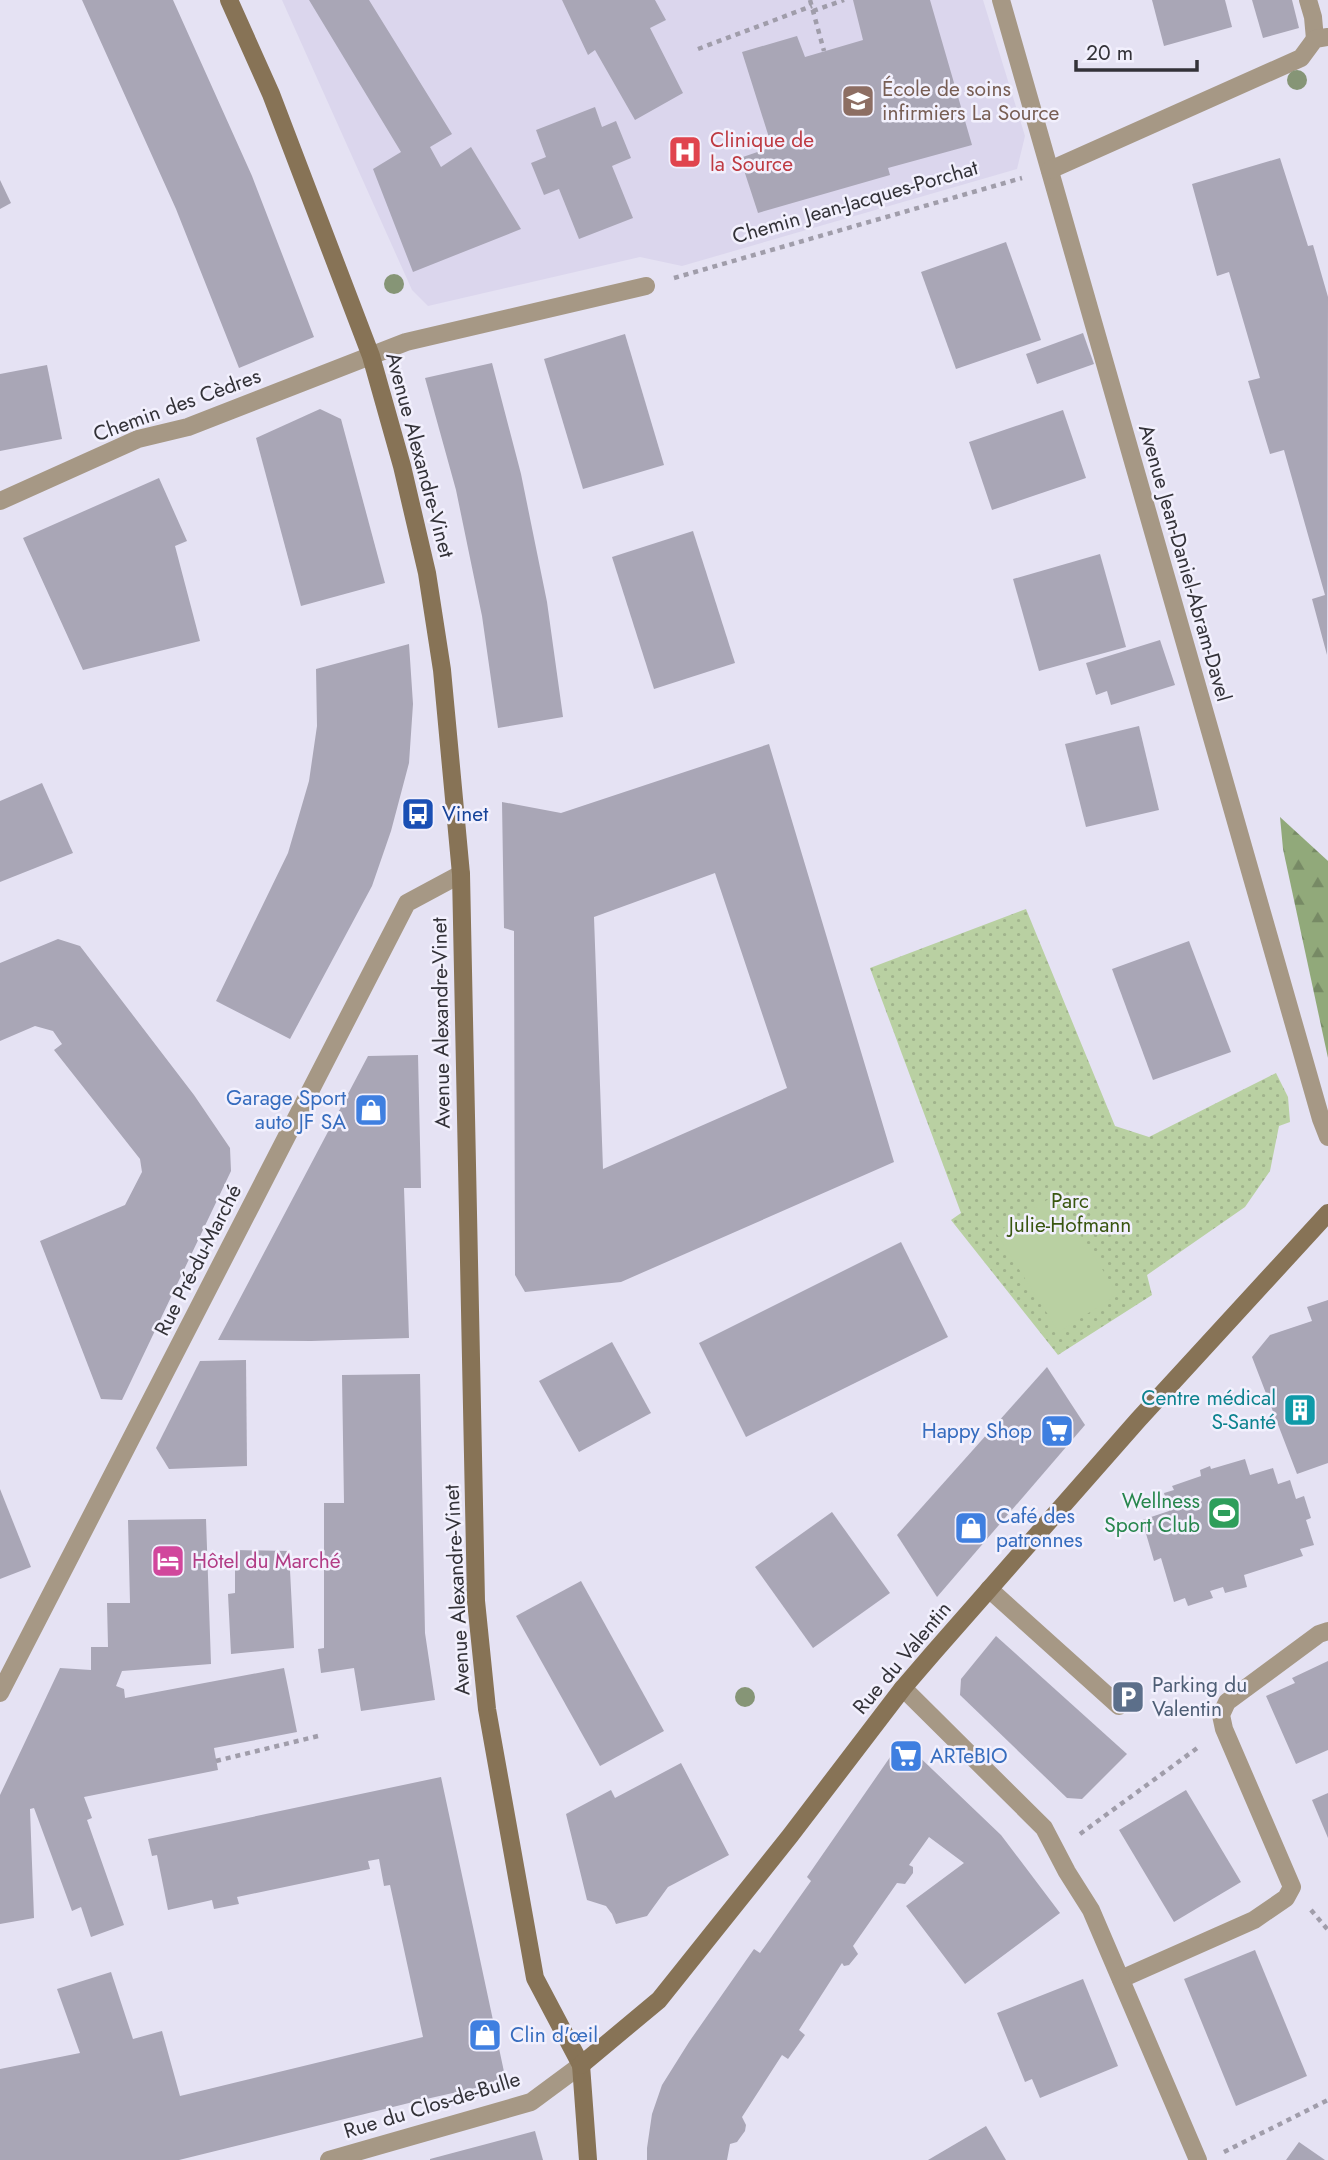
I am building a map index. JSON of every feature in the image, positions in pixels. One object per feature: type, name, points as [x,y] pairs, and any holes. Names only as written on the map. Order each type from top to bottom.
[{"type":"street","name":"Avenue Alexandre-Vinet","points":[[229,0],[271,94],[371,356],[402,466],[427,573],[446,696],[461,874],[476,1601],[484,1682],[535,1978],[581,2065]]},
{"type":"street","name":"Avenue Jean-Daniel-Abram-Davel","points":[[1000,0],[1328,1137]]},
{"type":"street","points":[[1049,170],[1301,58],[1322,38],[1308,0]]},
{"type":"street","points":[[371,356],[406,342],[646,286]]},
{"type":"street","name":"Chemin des Cèdres","points":[[0,501],[138,439],[188,427],[371,356]]},
{"type":"street","name":"Rue Pré-du-Marché","points":[[0,1693],[407,903],[461,874]]},
{"type":"street","name":"Rue du Valentin","points":[[581,2065],[659,2000],[790,1836],[903,1688],[1138,1420],[1328,1213]]},
{"type":"street","points":[[989,1590],[1119,1706],[1128,1697]]},
{"type":"street","points":[[1121,1979],[1254,1920],[1286,1898],[1292,1887],[1224,1729],[1221,1715],[1227,1702],[1319,1634],[1328,1631]]},
{"type":"street","points":[[903,1688],[1044,1828],[1091,1910],[1198,2160]]},
{"type":"street","points":[[581,2065],[588,2160]]},
{"type":"street","name":"Rue du Clos-de-Bulle","points":[[328,2160],[531,2102],[581,2065]]},
{"type":"path","points":[[698,49],[811,6],[844,0]]},
{"type":"path","points":[[811,6],[824,51]]},
{"type":"path","name":"Chemin Jean-Jacques-Porchat","points":[[646,286],[1049,170]]},
{"type":"path","points":[[216,1761],[318,1737]]},
{"type":"path","points":[[1082,1832],[1189,1754]]},
{"type":"path","points":[[1220,2154],[1328,2100]]},
{"type":"shaded area","name":"Clinique de la Source","points":[[282,0],[983,0],[1025,136],[1017,169],[682,266],[640,257],[428,306],[412,290]]},
{"type":"green space","points":[[1280,817],[1328,861],[1328,1058],[1283,849]]},
{"type":"green space","name":"Parc Julie-Hofmann","points":[[1026,909],[1115,1126],[1149,1137],[1276,1073],[1288,1097],[1290,1122],[1279,1126],[1270,1171],[1245,1207],[1147,1275],[1152,1295],[1058,1355],[951,1220],[961,1213],[870,968]]},
{"type":"green space","points":[[1055,1195],[1118,1294],[1059,1332],[996,1233]]},
{"type":"building","points":[[82,0],[173,0],[252,176],[314,337],[239,368],[176,209]]},
{"type":"building","points":[[309,0],[369,0],[452,134],[430,147],[441,167],[471,147],[521,229],[413,272],[373,169],[401,152]]},
{"type":"building","points":[[562,0],[655,0],[666,20],[650,28],[683,93],[635,120],[595,50],[588,55]]},
{"type":"building","name":"École de soins infirmiers La Source","points":[[853,0],[930,0],[972,145],[888,168],[890,175],[758,213],[740,158],[772,147],[742,52],[797,36],[805,57],[863,40]]},
{"type":"building","points":[[1152,0],[1225,0],[1232,27],[1164,46]]},
{"type":"building","points":[[1252,0],[1292,0],[1299,28],[1263,38]]},
{"type":"building","points":[[595,107],[602,127],[616,121],[631,158],[612,166],[633,218],[579,239],[559,189],[544,195],[531,163],[546,157],[536,130]]},
{"type":"building","points":[[1280,158],[1308,246],[1313,245],[1328,297],[1327,655],[1312,599],[1325,595],[1284,450],[1270,454],[1248,381],[1260,378],[1229,272],[1217,276],[1192,184]]},
{"type":"building","points":[[0,180],[11,203],[0,209]]},
{"type":"building","points":[[1006,242],[1041,340],[956,369],[921,272]]},
{"type":"building","points":[[1083,333],[1094,364],[1037,384],[1026,354]]},
{"type":"building","points":[[625,334],[664,465],[583,489],[544,359]]},
{"type":"building","points":[[492,363],[521,474],[547,602],[563,717],[498,728],[482,616],[456,490],[425,378]]},
{"type":"building","points":[[47,365],[62,439],[0,451],[0,374]]},
{"type":"building","points":[[320,409],[341,419],[385,583],[301,606],[256,438]]},
{"type":"building","points":[[1063,410],[1086,478],[992,510],[969,442]]},
{"type":"building","points":[[159,478],[187,541],[175,546],[200,641],[83,670],[23,538]]},
{"type":"building","points":[[693,531],[735,663],[654,689],[612,557]]},
{"type":"building","points":[[1100,554],[1126,647],[1039,671],[1013,579]]},
{"type":"building","points":[[1160,640],[1175,685],[1111,705],[1107,691],[1096,695],[1086,663]]},
{"type":"building","points":[[409,644],[413,704],[409,763],[391,831],[372,886],[290,1039],[216,1001],[288,853],[309,781],[317,726],[316,669]]},
{"type":"building","points":[[1139,726],[1159,810],[1086,827],[1065,744]]},
{"type":"building","points":[[769,744],[894,1162],[621,1282],[525,1292],[515,1275],[514,931],[504,928],[502,802],[561,813]],"holes":[[[715,873],[787,1088],[603,1169],[594,917]]]},
{"type":"building","points":[[42,783],[73,853],[0,882],[0,801]]},
{"type":"building","points":[[58,939],[80,946],[194,1095],[230,1148],[231,1171],[122,1400],[101,1399],[40,1241],[125,1205],[142,1172],[140,1159],[54,1050],[62,1044],[53,1031],[35,1026],[0,1041],[0,963]]},
{"type":"building","points":[[1189,941],[1231,1052],[1153,1080],[1112,969]]},
{"type":"building","points":[[418,1055],[421,1188],[404,1188],[409,1338],[218,1340],[368,1056]]},
{"type":"building","points":[[901,1242],[948,1337],[746,1437],[699,1343]]},
{"type":"building","name":"Centre médical S-Santé","points":[[1328,1300],[1328,1463],[1297,1474],[1252,1357],[1270,1335],[1312,1321],[1307,1307]]},
{"type":"building","points":[[612,1342],[651,1413],[579,1452],[539,1381]]},
{"type":"building","points":[[246,1360],[247,1466],[169,1469],[156,1448],[200,1361]]},
{"type":"building","points":[[1047,1367],[1085,1425],[937,1597],[897,1535]]},
{"type":"building","points":[[420,1374],[425,1633],[435,1700],[361,1711],[354,1668],[321,1673],[318,1649],[324,1648],[324,1503],[344,1503],[342,1375]]},
{"type":"building","points":[[1245,1459],[1250,1475],[1273,1468],[1278,1484],[1290,1480],[1296,1499],[1304,1496],[1311,1518],[1306,1520],[1314,1545],[1300,1549],[1303,1556],[1244,1575],[1247,1587],[1225,1593],[1223,1587],[1210,1591],[1213,1598],[1188,1606],[1185,1598],[1174,1602],[1161,1558],[1154,1561],[1142,1520],[1169,1511],[1164,1493],[1174,1490],[1172,1486],[1201,1476],[1200,1470],[1210,1466],[1211,1469]]},
{"type":"building","points":[[0,1489],[31,1567],[0,1579]]},
{"type":"building","points":[[832,1512],[890,1593],[813,1648],[755,1567]]},
{"type":"building","points":[[206,1519],[211,1664],[122,1671],[116,1686],[124,1689],[125,1698],[284,1668],[297,1732],[214,1748],[218,1770],[84,1797],[92,1818],[87,1820],[124,1925],[91,1937],[81,1907],[72,1911],[34,1808],[30,1809],[34,1918],[0,1924],[0,1795],[60,1668],[91,1670],[91,1647],[108,1647],[107,1603],[130,1603],[128,1520]]},
{"type":"building","points":[[235,1550],[289,1551],[294,1648],[231,1654],[228,1594],[235,1593]]},
{"type":"building","points":[[581,1581],[664,1731],[600,1766],[516,1616]]},
{"type":"building","points":[[996,1636],[1127,1754],[1082,1799],[1067,1798],[960,1695],[961,1679]]},
{"type":"building","points":[[1328,1661],[1328,1750],[1296,1764],[1266,1696],[1295,1683],[1292,1678]]},
{"type":"building","points":[[911,1749],[1001,1835],[1060,1913],[965,1984],[906,1906],[964,1863],[929,1837],[909,1865],[913,1867],[913,1873],[905,1884],[897,1883],[853,1946],[858,1954],[849,1965],[844,1966],[842,1963],[799,2030],[805,2035],[788,2059],[782,2055],[742,2117],[746,2125],[745,2131],[737,2142],[730,2144],[727,2160],[647,2160],[652,2114],[662,2085],[689,2042],[754,1949],[760,1953],[811,1881],[807,1877],[895,1750]]},
{"type":"building","points":[[681,1763],[729,1855],[668,1887],[647,1916],[616,1924],[606,1906],[587,1900],[566,1814],[611,1790],[615,1798]]},
{"type":"building","points":[[441,1777],[506,2081],[179,2160],[0,2160],[0,2069],[80,2053],[57,1989],[111,1972],[133,2039],[162,2031],[180,2096],[423,2037],[390,1885],[384,1886],[379,1859],[368,1861],[370,1869],[237,1897],[239,1904],[214,1909],[212,1900],[168,1910],[157,1855],[152,1856],[148,1839]]},
{"type":"building","points":[[1186,1790],[1241,1882],[1174,1922],[1119,1830]]},
{"type":"building","points":[[1328,1793],[1328,1838],[1312,1800]]},
{"type":"building","points":[[1255,1950],[1307,2076],[1236,2106],[1184,1979]]},
{"type":"building","points":[[1083,1979],[1118,2066],[1040,2098],[1032,2079],[1025,2082],[997,2013]]},
{"type":"building","points":[[986,2126],[1006,2160],[928,2160]]},
{"type":"building","points":[[535,2131],[543,2160],[430,2160],[430,2159]]},
{"type":"building","points":[[1299,2142],[1325,2160],[1286,2160]]},
{"type":"place","name":"École de soins infirmiers La Source","points":[[858,101]]},
{"type":"place","name":"Clinique de la Source","points":[[685,152]]},
{"type":"place","name":"Vinet","points":[[418,814]]},
{"type":"place","name":"Garage Sport auto JF SA","points":[[371,1110]]},
{"type":"place","name":"Centre médical S-Santé","points":[[1300,1410]]},
{"type":"place","name":"Happy Shop","points":[[1057,1431]]},
{"type":"place","name":"Wellness Sport Club","points":[[1224,1513]]},
{"type":"place","name":"Café des patronnes","points":[[971,1528]]},
{"type":"place","name":"Hôtel du Marché","points":[[168,1561]]},
{"type":"place","name":"Parking du Valentin","points":[[1128,1697]]},
{"type":"place","name":"ARTeBIO","points":[[906,1756]]},
{"type":"place","name":"Clin d'œil","points":[[485,2035]]}]
